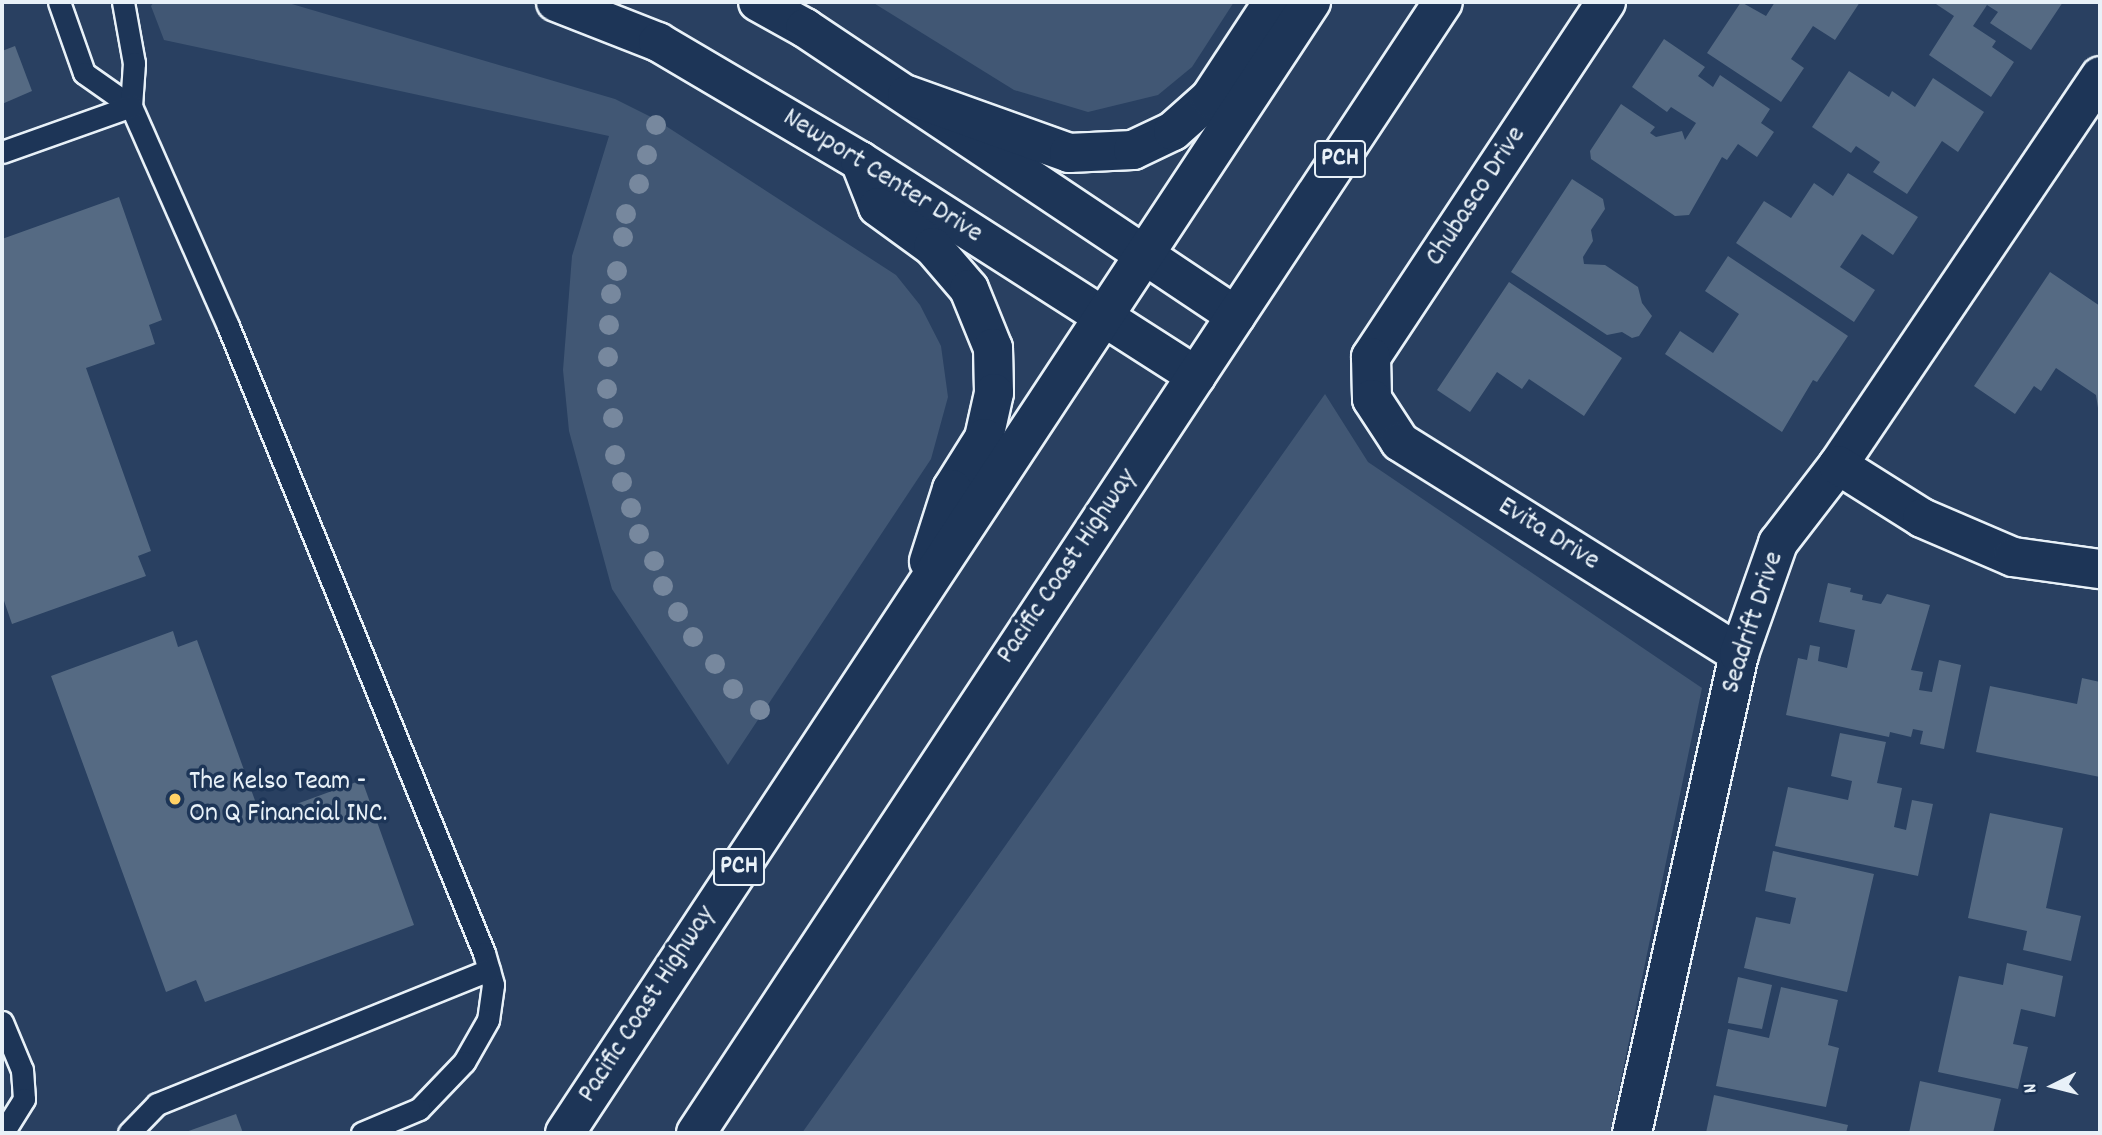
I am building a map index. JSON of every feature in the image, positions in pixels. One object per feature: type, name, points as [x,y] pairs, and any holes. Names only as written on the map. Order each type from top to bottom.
[{"type":"main road","name":"Newport Center Drive","points":[[556,2],[658,43],[860,161],[1196,376]]},
{"type":"main road","points":[[758,2],[907,95],[1236,316]]},
{"type":"main road","points":[[907,95],[1069,153],[1120,154],[1174,131],[1210,99],[1273,2]]},
{"type":"main road","name":"Pacific Coast Highway","points":[[565,1133],[1106,319],[1311,2]]},
{"type":"main road","points":[[1420,36],[1434,2]]},
{"type":"main road","name":"Pacific Coast Highway","points":[[696,1133],[1443,2]]},
{"type":"main road","name":"Chubasco Drive","points":[[1372,399],[1371,357],[1606,2]]},
{"type":"main road","name":"Seadrift Drive","points":[[1632,1133],[1739,654],[1779,543],[1838,465],[2100,76]]},
{"type":"main road","points":[[860,161],[878,207],[933,247],[969,289],[993,348],[994,393],[984,438],[952,489],[916,603]]},
{"type":"main road","name":"Evita Drive","points":[[1372,399],[1400,442],[1739,654]]},
{"type":"main road","points":[[1838,465],[1922,518],[2013,557],[2100,569]]},
{"type":"lane","points":[[59,2],[84,73],[131,106]]},
{"type":"lane","points":[[123,2],[134,63],[131,106],[228,326],[493,985],[488,1020],[464,1062],[419,1109],[362,1133]]},
{"type":"lane","points":[[2,152],[131,106]]},
{"type":"lane","points":[[129,1133],[157,1104],[489,970]]},
{"type":"lane","points":[[2,1022],[22,1070],[24,1099],[4,1133]]},
{"type":"shaded area","points":[[154,2],[285,2],[615,99],[655,119],[896,275],[920,305],[941,346],[948,397],[931,459],[728,765],[612,589],[569,431],[563,370],[572,256],[609,136],[164,40],[151,6]]},
{"type":"shaded area","points":[[872,2],[1234,2],[1192,67],[1158,95],[1088,112],[1014,90]]},
{"type":"shaded area","points":[[1325,394],[1368,462],[1702,688],[1610,1133],[802,1133]]},
{"type":"building","points":[[1741,2],[1766,16],[1775,2],[1860,2],[1835,40],[1813,26],[1791,59],[1804,68],[1781,102],[1707,53]]},
{"type":"building","points":[[1933,2],[2063,2],[2031,50],[1990,23],[1998,12],[1987,5],[1973,26],[1996,41],[1992,47],[2014,62],[1991,97],[1929,55],[1954,16]]},
{"type":"building","points":[[1664,39],[1705,67],[1698,76],[1713,87],[1720,75],[1770,109],[1761,123],[1774,132],[1757,157],[1738,144],[1727,160],[1722,157],[1689,215],[1675,216],[1591,159],[1590,151],[1621,104],[1655,127],[1650,133],[1656,137],[1682,131],[1685,140],[1696,123],[1671,107],[1667,112],[1632,87]]},
{"type":"building","points":[[15,46],[32,91],[2,104],[2,51]]},
{"type":"building","points":[[1849,71],[1889,97],[1892,91],[1915,107],[1933,78],[1984,112],[1958,152],[1942,141],[1907,194],[1873,172],[1880,162],[1856,146],[1851,153],[1812,127]]},
{"type":"building","points":[[1848,173],[1918,217],[1893,255],[1862,234],[1840,267],[1875,290],[1854,322],[1736,243],[1764,201],[1791,218],[1814,183],[1833,196]]},
{"type":"building","points":[[1572,179],[1603,199],[1605,209],[1591,230],[1593,241],[1583,257],[1584,264],[1605,265],[1638,287],[1642,303],[1652,316],[1639,336],[1632,338],[1622,332],[1607,335],[1511,272]]},
{"type":"building","points":[[119,197],[162,320],[149,325],[155,344],[86,368],[151,551],[138,556],[146,576],[12,624],[2,595],[2,239]]},
{"type":"building","points":[[1728,256],[1848,336],[1817,382],[1813,380],[1782,432],[1665,354],[1680,331],[1713,353],[1739,314],[1705,291]]},
{"type":"building","points":[[2050,272],[2100,306],[2100,421],[2096,395],[2056,368],[2041,391],[2034,386],[2015,414],[1974,386]]},
{"type":"building","points":[[1509,282],[1622,358],[1584,416],[1529,379],[1522,389],[1497,372],[1470,412],[1437,390]]},
{"type":"building","points":[[1828,583],[1851,588],[1850,592],[1863,595],[1862,600],[1881,604],[1887,594],[1930,605],[1911,670],[1923,672],[1919,690],[1932,692],[1939,660],[1961,665],[1944,749],[1920,744],[1923,731],[1913,729],[1911,737],[1890,732],[1889,737],[1786,715],[1798,658],[1807,660],[1810,645],[1820,647],[1818,661],[1847,668],[1855,630],[1819,622]]},
{"type":"building","name":"The Kelso Team - On Q Financial INC.","points":[[173,631],[178,647],[197,640],[261,817],[362,780],[414,925],[205,1002],[196,980],[166,992],[51,676]]},
{"type":"building","points":[[2082,678],[2100,682],[2100,777],[1976,752],[1990,686],[2077,704]]},
{"type":"building","points":[[1840,733],[1886,742],[1877,783],[1902,788],[1894,827],[1906,830],[1912,800],[1933,804],[1918,876],[1775,846],[1788,787],[1848,800],[1852,781],[1831,776]]},
{"type":"building","points":[[1990,813],[2063,828],[2046,908],[2081,916],[2071,961],[2023,950],[2027,931],[1968,918]]},
{"type":"building","points":[[1773,851],[1874,874],[1847,992],[1744,968],[1756,917],[1790,924],[1796,898],[1765,891]]},
{"type":"building","points":[[2007,963],[2063,976],[2055,1017],[2021,1009],[2013,1044],[2028,1047],[2018,1089],[1938,1072],[1959,976],[2003,985]]},
{"type":"building","points":[[1738,977],[1772,985],[1762,1029],[1728,1023]]},
{"type":"building","points":[[1781,987],[1838,1000],[1828,1045],[1839,1048],[1826,1107],[1716,1086],[1728,1029],[1769,1038]]},
{"type":"building","points":[[1920,1081],[2001,1099],[1993,1133],[1909,1133]]},
{"type":"building","points":[[1714,1095],[1848,1125],[1846,1133],[1706,1133]]},
{"type":"building","points":[[236,1114],[243,1133],[183,1133]]},
{"type":"place","name":"The Kelso Team - On Q Financial INC.","points":[[175,799]]}]
